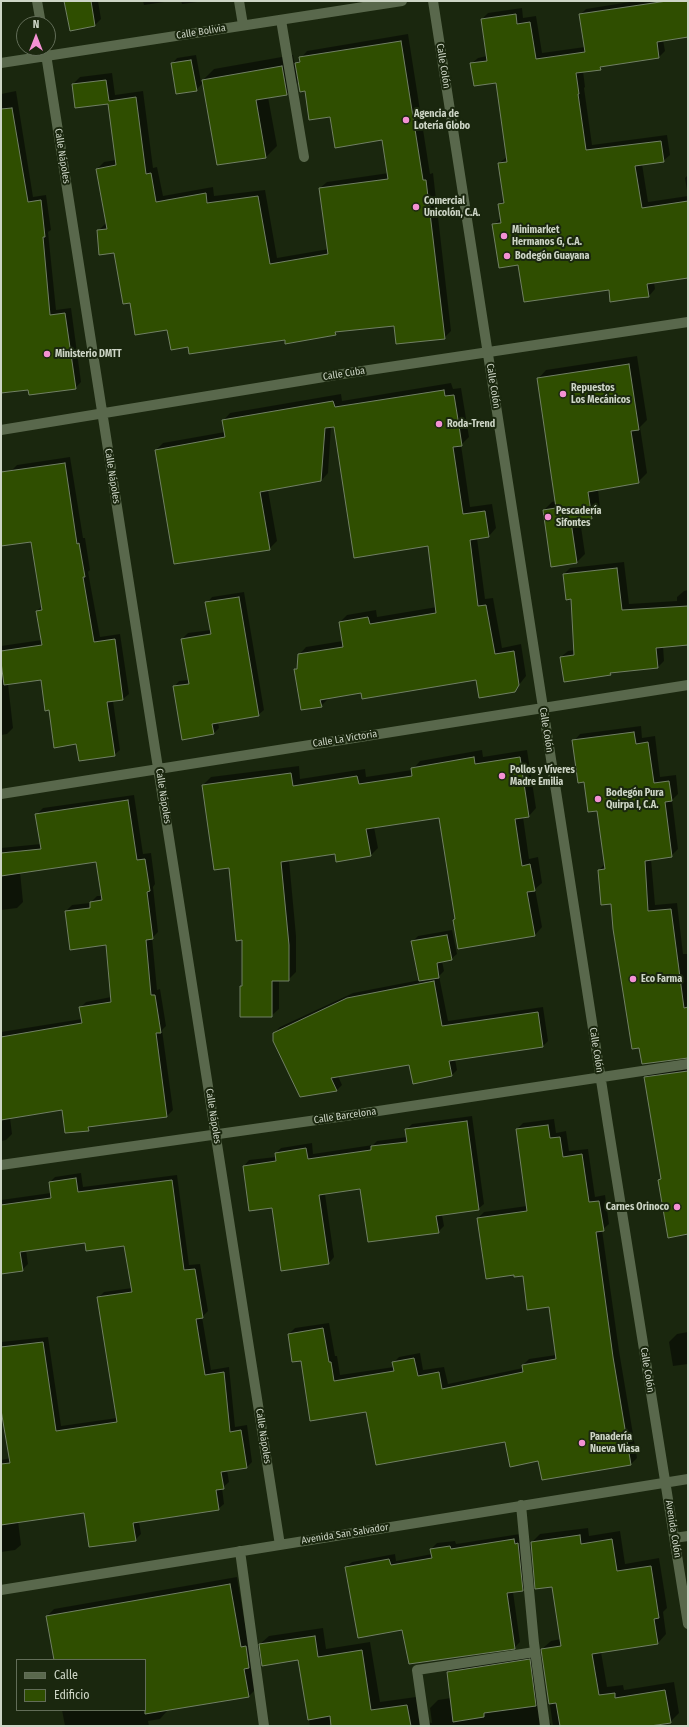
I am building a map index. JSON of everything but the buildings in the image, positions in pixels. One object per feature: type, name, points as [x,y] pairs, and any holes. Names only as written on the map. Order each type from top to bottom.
[{"type":"street","points":[[37,1],[40,16]]},
{"type":"street","points":[[239,1],[243,26]]},
{"type":"street","name":"Calle Bolivia","points":[[56,51],[243,26],[402,1]]},
{"type":"street","name":"Calle Colón","points":[[433,1],[665,1482]]},
{"type":"street","points":[[281,20],[304,157]]},
{"type":"street","name":"Calle Bolivia","points":[[1,63],[29,56]]},
{"type":"street","name":"Calle Nápoles","points":[[46,56],[280,1545]]},
{"type":"street","name":"Calle Cuba","points":[[1,430],[336,375],[688,322]]},
{"type":"street","name":"Calle La Victoria","points":[[1,794],[688,685]]},
{"type":"street","name":"Calle Barcelona","points":[[1,1165],[688,1064]]},
{"type":"street","name":"Avenida San Salvador","points":[[1,1590],[688,1478]]},
{"type":"street","name":"Avenida Colón","points":[[665,1482],[688,1624]]},
{"type":"street","points":[[521,1506],[535,1652],[545,1726]]},
{"type":"street","points":[[674,1538],[688,1536]]},
{"type":"street","points":[[240,1551],[263,1726]]},
{"type":"street","points":[[425,1726],[417,1670],[535,1652]]},
{"type":"place","name":"Agencia de Lotería Globo","points":[[406,120]]},
{"type":"place","name":"Comercial Unicolón, C.A.","points":[[416,207]]},
{"type":"place","name":"Minimarket Hermanos G, C.A.","points":[[504,236]]},
{"type":"place","name":"Bodegón Guayana","points":[[507,256]]},
{"type":"place","name":"Ministerio DMTT","points":[[47,354]]},
{"type":"place","name":"Repuestos Los Mecánicos","points":[[563,394]]},
{"type":"place","name":"Roda-Trend","points":[[439,424]]},
{"type":"place","name":"Pescadería Sifontes","points":[[548,517]]},
{"type":"place","name":"Pollos y Víveres Madre Emilia","points":[[502,776]]},
{"type":"place","name":"Bodegón Pura Quirpa I, C.A.","points":[[598,799]]},
{"type":"place","name":"Eco Farma","points":[[633,979]]},
{"type":"place","name":"Carnes Orinoco","points":[[677,1207]]},
{"type":"place","name":"Panadería Nueva Viasa","points":[[582,1443]]}]
